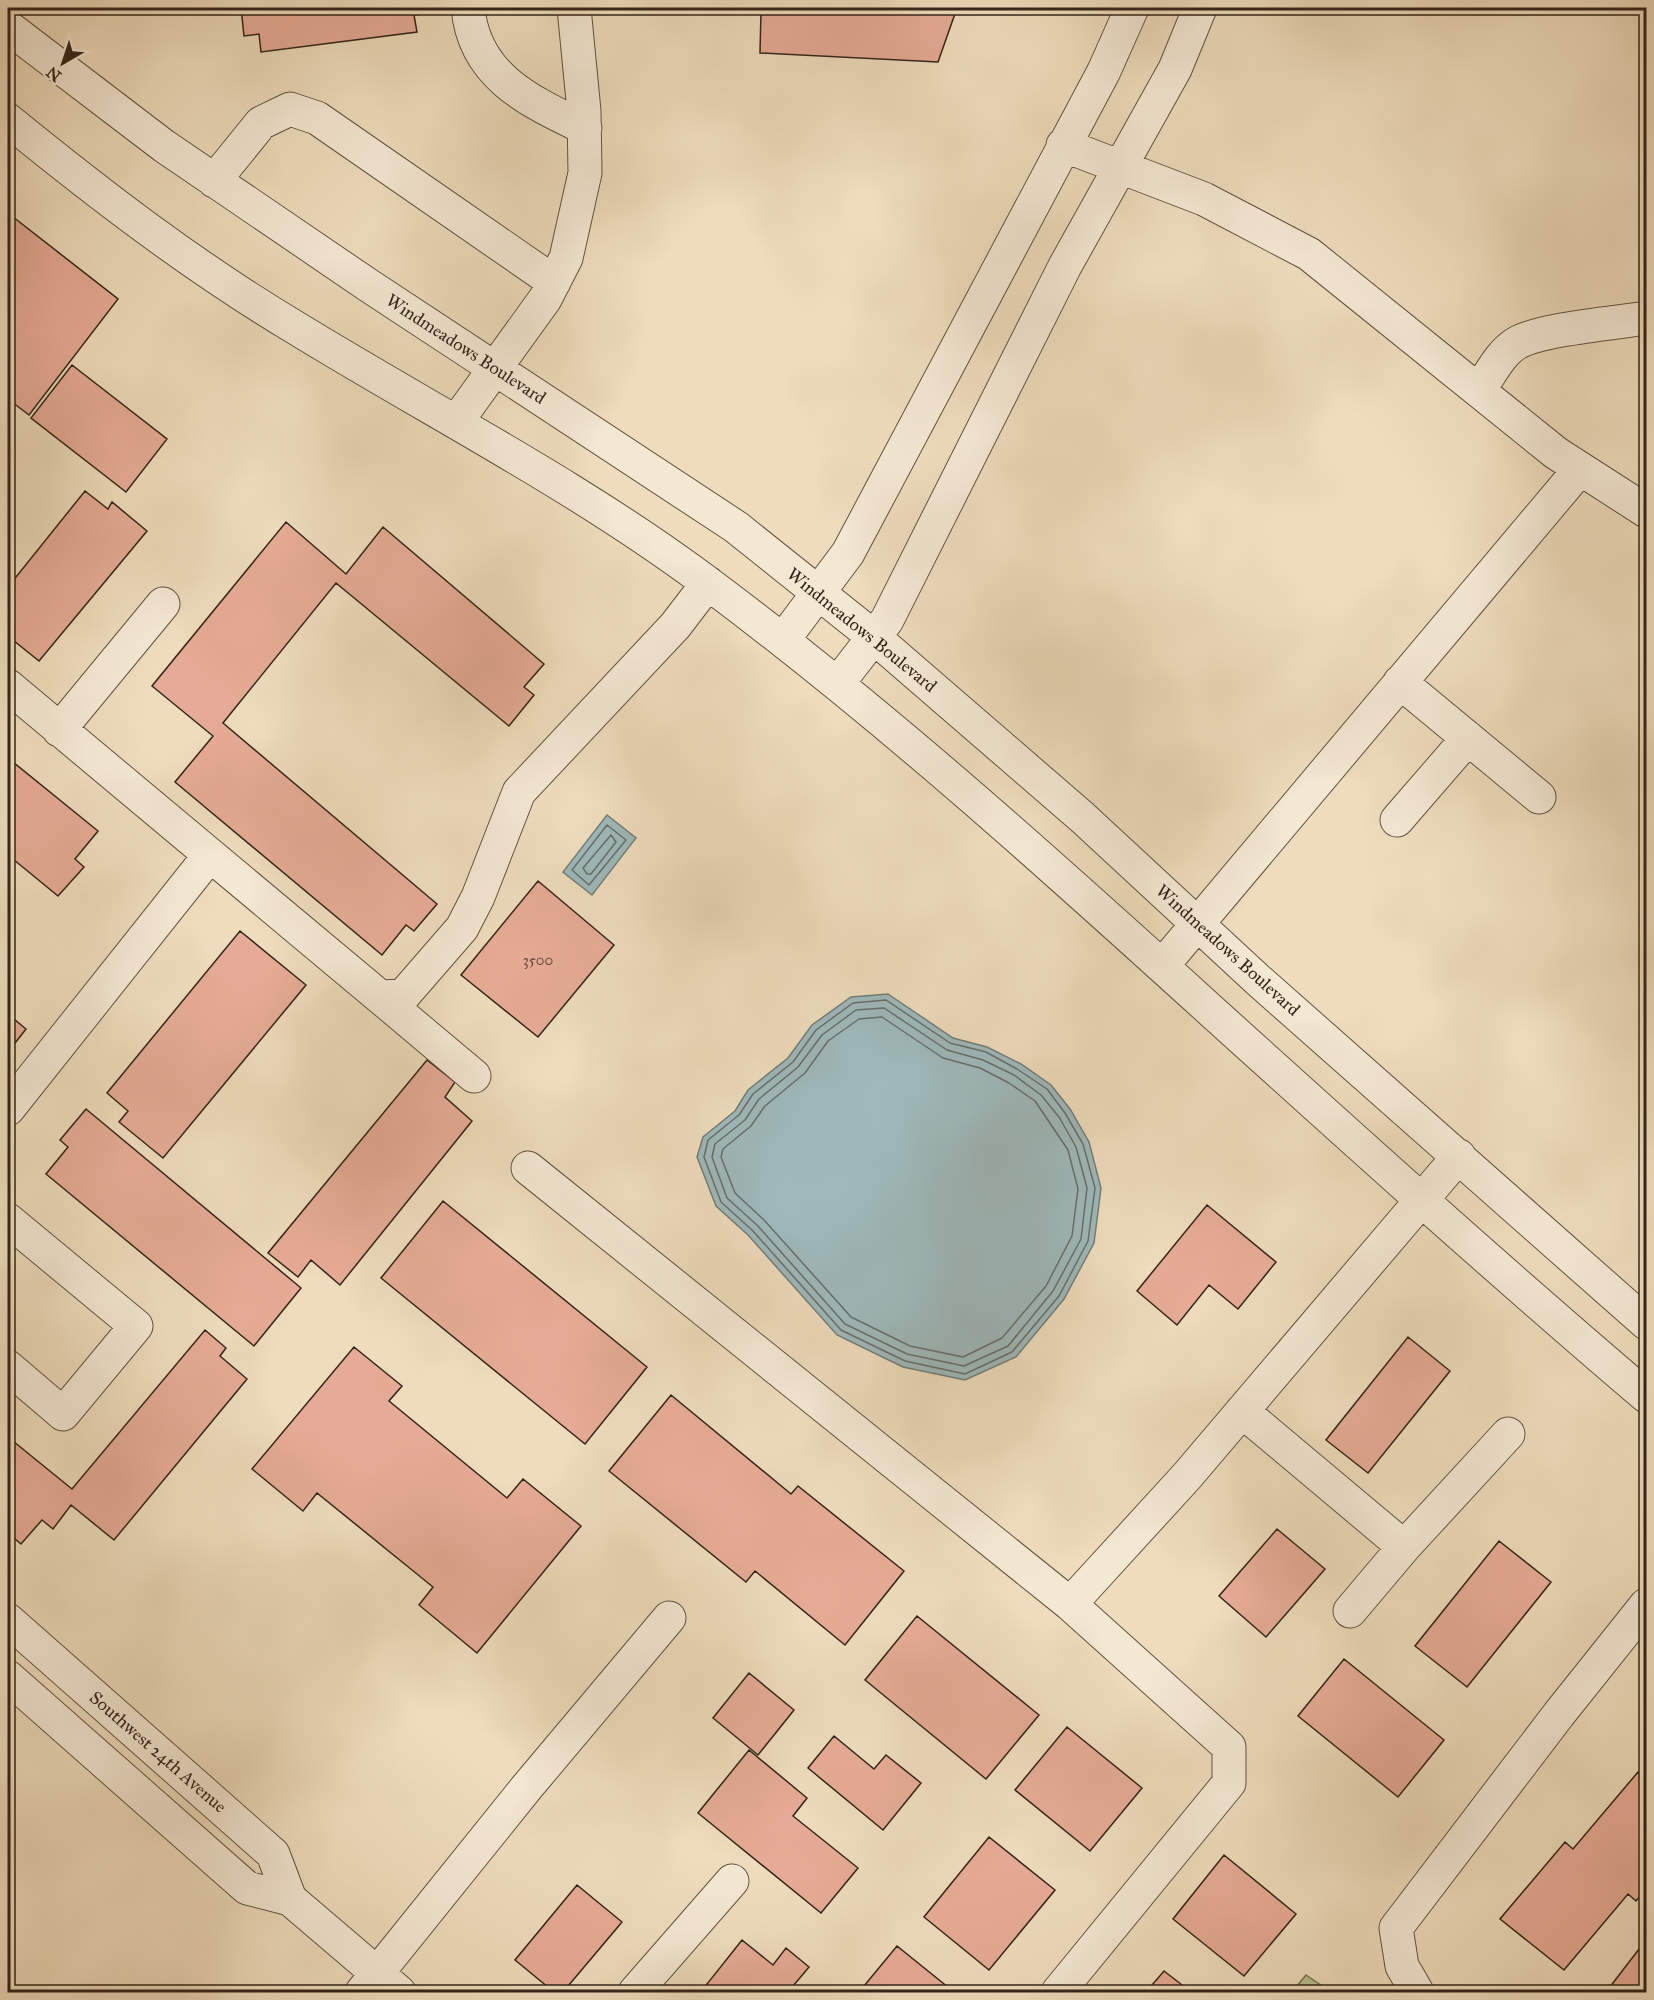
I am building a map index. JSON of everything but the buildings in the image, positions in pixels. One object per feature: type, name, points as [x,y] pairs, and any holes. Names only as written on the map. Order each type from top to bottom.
[{"type":"street","points":[[468,8],[470,27],[488,66],[530,101],[585,128]]},
{"type":"street","points":[[457,421],[545,299],[567,258],[585,174],[585,128],[574,8]]},
{"type":"street","points":[[783,640],[848,553],[1104,71],[1132,8]]},
{"type":"street","points":[[838,683],[887,620],[1065,266],[1175,69],[1200,8]]},
{"type":"street","name":"Windmeadows Boulevard","points":[[8,27],[164,146],[214,181],[736,527],[875,638],[1082,817],[1198,924],[1588,1273],[1647,1323]]},
{"type":"street","points":[[214,181],[261,123],[290,109],[317,118],[554,282]]},
{"type":"street","points":[[8,120],[167,244],[294,327],[457,421],[640,533],[783,640],[838,683],[1049,863],[1422,1200],[1647,1396]]},
{"type":"street","points":[[1063,145],[1204,199],[1309,254],[1580,469],[1647,511]]},
{"type":"street","points":[[1479,390],[1504,354],[1517,343],[1537,336],[1647,318]]},
{"type":"street","points":[[1162,966],[1580,469]]},
{"type":"street","points":[[380,997],[403,996],[462,928],[478,897],[519,792],[675,626],[708,583]]},
{"type":"street","points":[[59,730],[163,604]]},
{"type":"street","points":[[1400,682],[1539,797]]},
{"type":"street","points":[[8,686],[474,1076]]},
{"type":"street","points":[[1397,820],[1468,738]]},
{"type":"street","points":[[8,1109],[210,855]]},
{"type":"street","points":[[1070,1604],[1242,1412],[1459,1156]]},
{"type":"street","points":[[528,1168],[1070,1604],[1229,1747],[1229,1783],[1058,1992]]},
{"type":"street","points":[[8,1220],[136,1326],[63,1414],[8,1367]]},
{"type":"street","points":[[1242,1412],[1404,1547]]},
{"type":"street","points":[[1350,1611],[1404,1547],[1508,1434]]},
{"type":"street","points":[[1417,1992],[1402,1966],[1396,1928],[1559,1714],[1647,1605]]},
{"type":"street","points":[[379,1986],[527,1787],[669,1618]]},
{"type":"street","name":"Southwest 24th Avenue","points":[[8,1620],[273,1854],[290,1899],[379,1986]]},
{"type":"street","name":"Southwest 24th Avenue","points":[[8,1677],[247,1888],[290,1899]]},
{"type":"street","points":[[635,1992],[732,1881]]},
{"type":"green space","points":[[1306,1975],[1331,1992],[1292,1992]]},
{"type":"water","points":[[607,815],[636,838],[592,895],[563,872]]},
{"type":"water","points":[[888,994],[953,1038],[987,1047],[1021,1064],[1051,1085],[1070,1109],[1089,1142],[1101,1188],[1094,1243],[1064,1299],[1016,1357],[965,1380],[903,1367],[837,1335],[748,1235],[716,1206],[697,1157],[703,1137],[735,1111],[748,1090],[788,1058],[812,1025],[851,997]]}]
